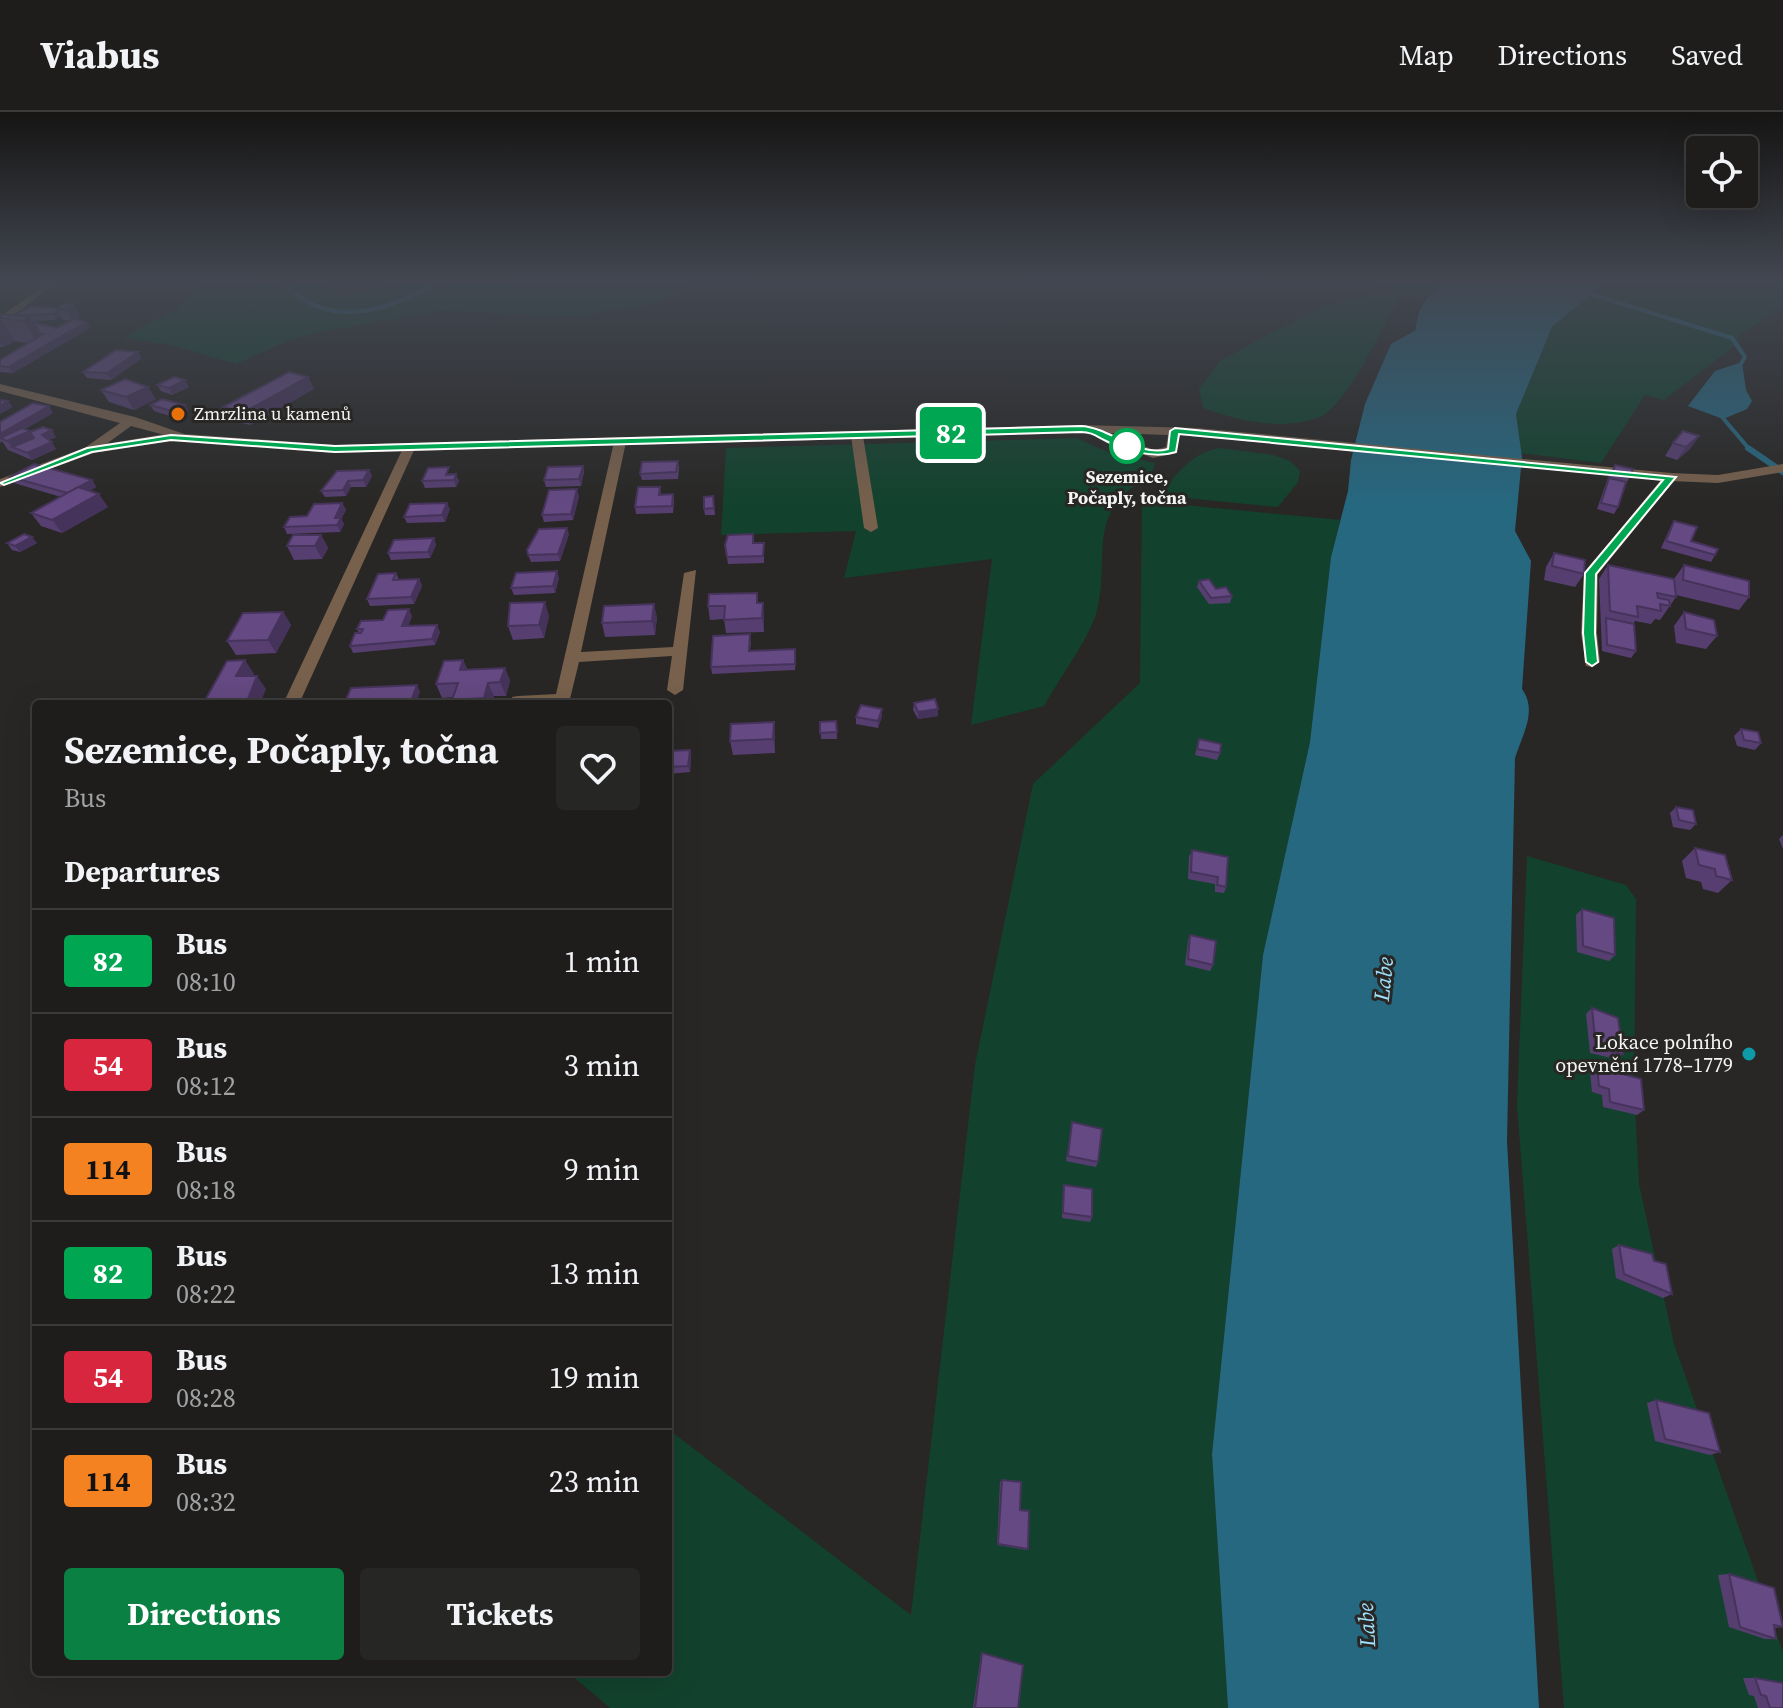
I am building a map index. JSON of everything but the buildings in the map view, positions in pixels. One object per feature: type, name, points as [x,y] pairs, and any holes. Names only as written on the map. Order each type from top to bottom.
[{"type":"street","points":[[0,387],[187,437]]},
{"type":"street","points":[[90,450],[131,420]]},
{"type":"street","points":[[0,483],[90,450],[147,439],[187,437],[291,448],[409,448],[1094,429],[1175,431],[1334,444],[1671,477],[1718,479],[1761,475],[1783,468]]},
{"type":"street","points":[[1094,429],[1111,440],[1160,454],[1172,450],[1175,431]]},
{"type":"street","points":[[857,436],[871,528]]},
{"type":"street","points":[[540,700],[563,699],[620,442]]},
{"type":"street","points":[[293,700],[409,448]]},
{"type":"street","points":[[1592,662],[1589,633],[1591,573],[1671,477]]},
{"type":"street","points":[[675,690],[691,573]]},
{"type":"street","points":[[573,657],[681,651]]},
{"type":"green space","points":[[214,357],[251,357],[236,364]]},
{"type":"green space","points":[[1226,357],[1367,357],[1332,409],[1307,421],[1277,424],[1232,417],[1203,408],[1199,389],[1220,361]]},
{"type":"green space","points":[[1539,357],[1719,357],[1664,400],[1645,395],[1601,463],[1521,453],[1516,414]]},
{"type":"green space","points":[[1076,438],[1110,453],[1155,463],[1151,476],[1129,490],[1107,520],[1096,614],[1044,706],[971,725],[992,559],[844,578],[856,531],[721,535],[726,448]]},
{"type":"green space","points":[[1220,448],[1273,455],[1290,461],[1300,471],[1298,482],[1278,507],[1166,496],[1164,491],[1188,463],[1203,453]]},
{"type":"green space","points":[[1142,501],[1340,520],[1331,557],[1310,742],[1263,955],[1212,1454],[1228,1708],[610,1708],[573,1676],[672,1676],[672,1432],[911,1615],[975,1065],[1033,784],[1140,683]]},
{"type":"green space","points":[[1527,856],[1626,885],[1636,899],[1634,1084],[1639,1184],[1674,1344],[1783,1652],[1783,1708],[1564,1708],[1517,1105]]},
{"type":"water","name":"Labe","points":[[1385,357],[1539,357],[1516,414],[1522,457],[1515,531],[1531,561],[1522,689],[1527,697],[1529,714],[1515,758],[1507,1141],[1539,1708],[1228,1708],[1212,1454],[1263,955],[1310,742],[1331,557],[1365,404]]},
{"type":"water","points":[[1742,362],[1746,390],[1752,401],[1747,409],[1723,419],[1688,406],[1715,371]]},
{"type":"waterway","points":[[1736,372],[1745,357]]},
{"type":"waterway","points":[[1717,411],[1749,449]]},
{"type":"waterway","points":[[1749,449],[1783,472]]},
{"type":"bus line","name":"82","points":[[0,483],[90,450],[171,437],[335,449],[1081,429],[1094,429],[1111,440],[1160,454],[1172,450],[1175,431],[1671,477],[1591,573],[1589,633],[1592,662]]},
{"type":"place","name":"Zmrzlina u kamenů","points":[[178,414]]},
{"type":"place","name":"Sezemice, Počaply, točna","points":[[1127,446]]},
{"type":"place","name":"Lokace polního opevnění 1778–1779","points":[[1749,1054]]}]
